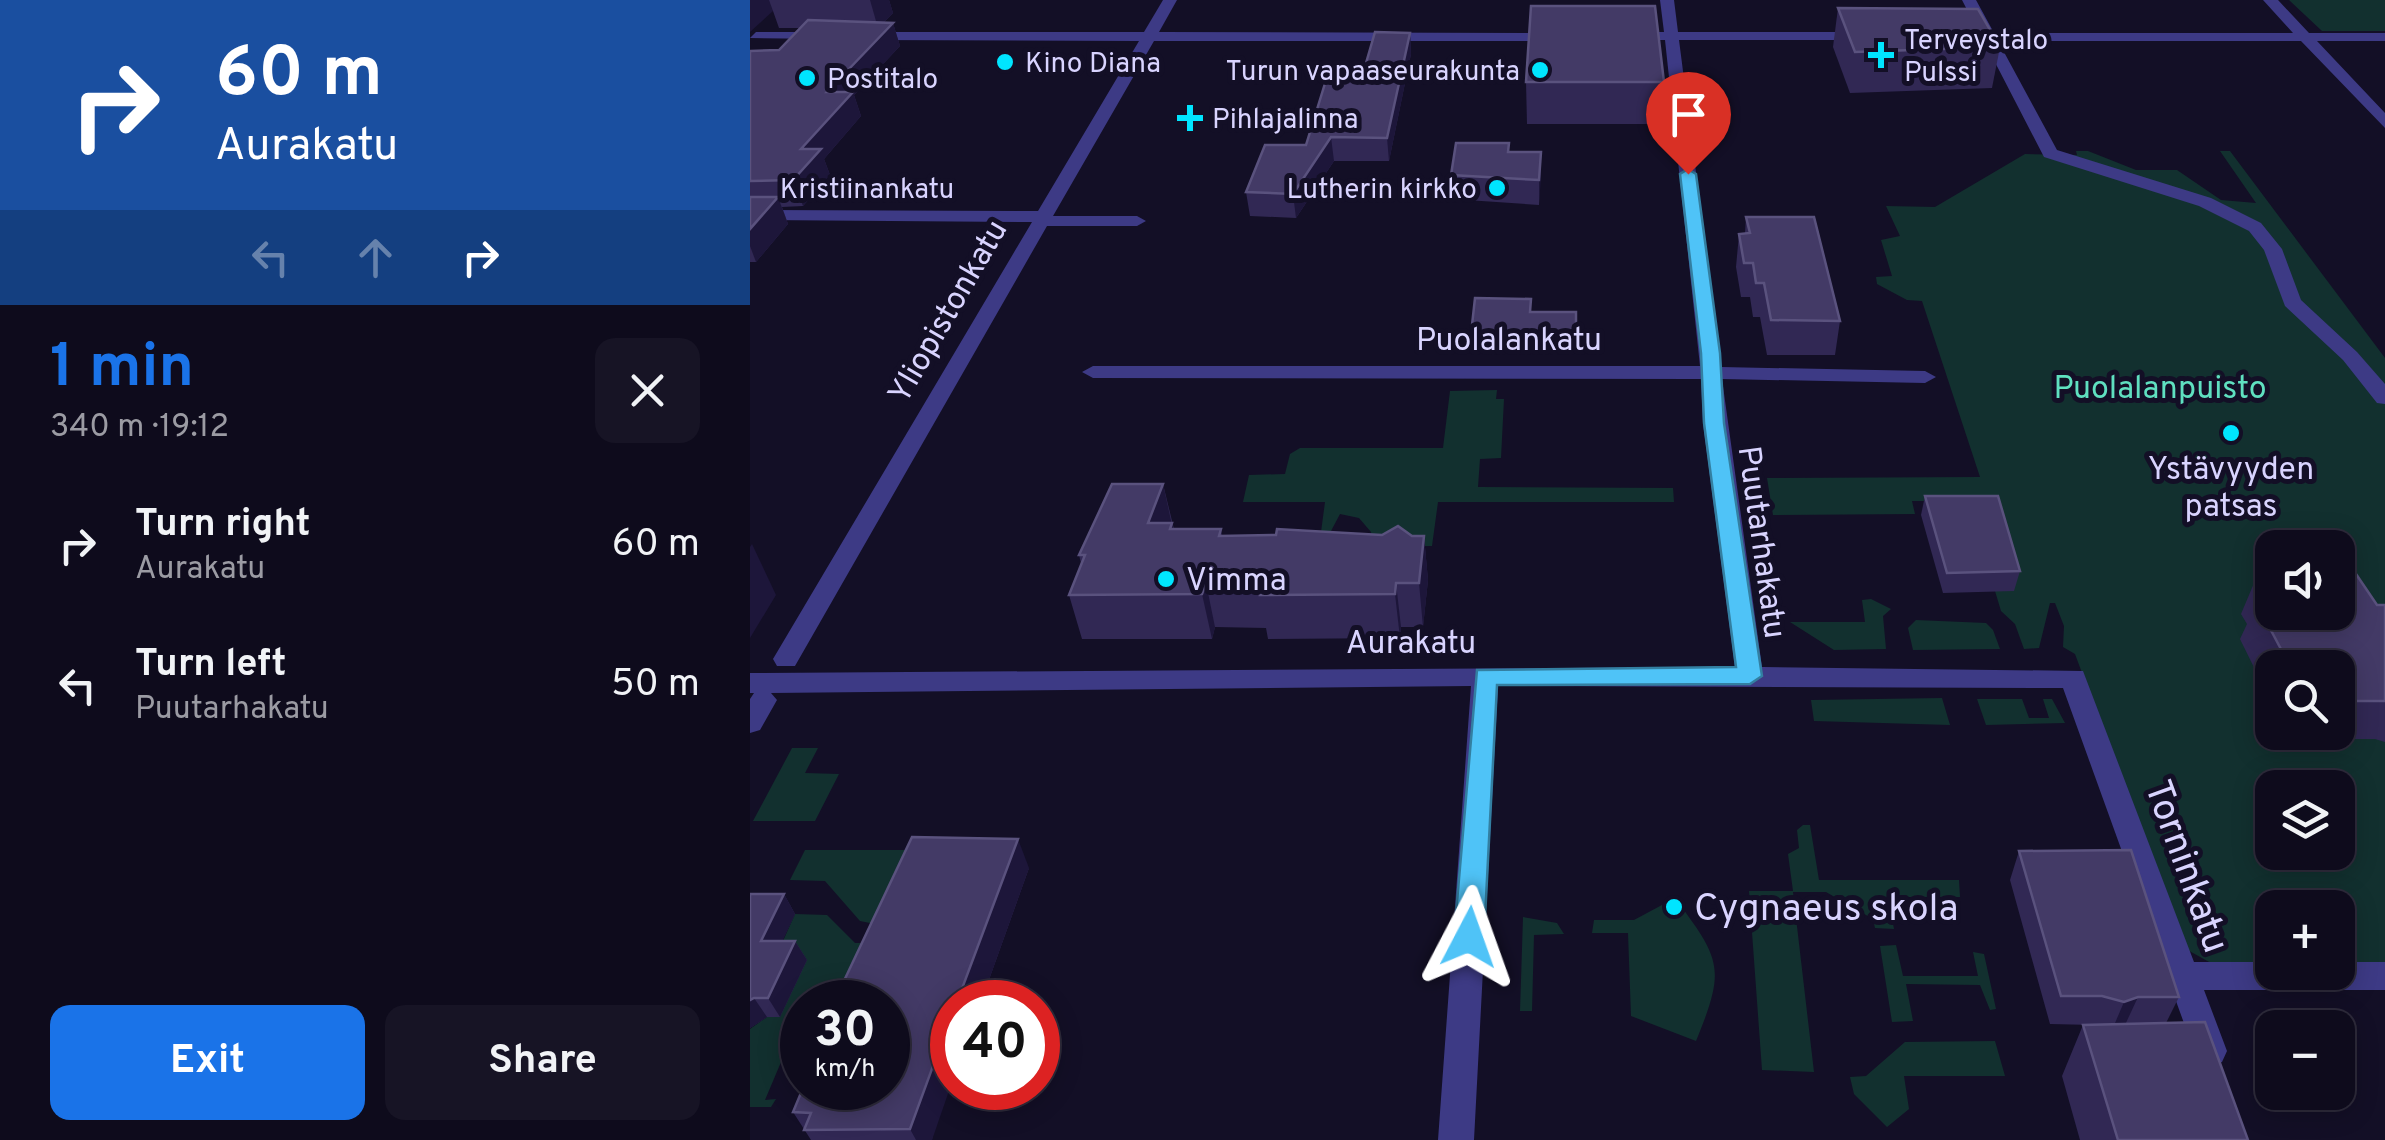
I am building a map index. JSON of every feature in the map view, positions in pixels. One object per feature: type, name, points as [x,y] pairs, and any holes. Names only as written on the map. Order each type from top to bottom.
[{"type":"street","name":"Yliopistonkatu","points":[[786,658],[1170,0]]},
{"type":"street","name":"Puutarhakatu","points":[[1667,0],[1712,373],[1714,423],[1750,676]]},
{"type":"street","points":[[1968,0],[2050,153],[2205,202],[2255,227],[2273,249],[2292,302],[2350,356],[2385,398]]},
{"type":"street","points":[[2270,0],[2385,123]]},
{"type":"street","points":[[753,43],[770,23]]},
{"type":"street","points":[[753,43],[1149,36],[1578,35]]},
{"type":"street","points":[[1607,36],[1879,36]]},
{"type":"street","points":[[1950,36],[2385,37]]},
{"type":"street","points":[[753,43],[807,43],[792,58]]},
{"type":"street","name":"Kristiinankatu","points":[[750,216],[1007,216],[1137,221]]},
{"type":"street","name":"Puolalankatu","points":[[1093,372],[1924,377]]},
{"type":"street","points":[[1456,1140],[1485,676]]},
{"type":"street","name":"Aurakatu","points":[[754,702],[1485,676],[2073,678]]},
{"type":"street","name":"Torninkatu","points":[[2073,678],[2224,1088]]},
{"type":"street","points":[[2184,976],[2385,976]]},
{"type":"green space","points":[[2289,0],[2385,0],[2385,31],[2322,31]]},
{"type":"green space","name":"Puolalanpuisto","points":[[2076,151],[2088,151],[2136,170],[2177,170],[2221,200],[2256,203],[2220,151],[2230,151],[2385,358],[2385,964],[2355,964],[2355,890],[2255,890],[2255,964],[2211,963],[2184,948],[2075,654],[2063,647],[2064,626],[2055,603],[2050,603],[2039,648],[2024,649],[2015,624],[2001,611],[1995,591],[1988,501],[1912,501],[1915,514],[1773,515],[1767,478],[1980,477],[1922,301],[1907,300],[1877,284],[1876,277],[1892,276],[1881,240],[1900,236],[1886,206],[1935,207],[2025,154],[2077,155]]},
{"type":"green space","points":[[1497,390],[1496,399],[1504,399],[1501,458],[1480,459],[1478,487],[1673,488],[1674,502],[1438,502],[1432,546],[1342,547],[1372,538],[1371,532],[1359,518],[1340,514],[1331,531],[1321,532],[1325,502],[1243,502],[1249,475],[1285,474],[1290,454],[1300,448],[1443,448],[1450,391]]},
{"type":"green space","points":[[1871,599],[1891,609],[1883,616],[1886,649],[1834,650],[1790,622],[1865,622],[1862,600]]},
{"type":"green space","points":[[1916,620],[1986,623],[2000,649],[1913,650],[1908,628]]},
{"type":"green space","points":[[1942,698],[1950,725],[1814,721],[1811,700]]},
{"type":"green space","points":[[1977,699],[2022,699],[2029,718],[2049,718],[2043,699],[2052,699],[2065,723],[1986,725]]},
{"type":"green space","points":[[792,748],[818,748],[805,773],[839,774],[815,821],[753,821]]},
{"type":"green space","points":[[1810,825],[1819,880],[1959,880],[1960,897],[1888,897],[1894,929],[1875,928],[1873,919],[1826,892],[1793,892],[1814,1072],[1762,1070],[1749,891],[1793,891],[1788,854],[1799,848],[1797,830]]},
{"type":"green space","points":[[805,850],[947,850],[880,925],[860,921],[825,881],[790,880]]},
{"type":"green space","points":[[1675,898],[1702,936],[1714,965],[1712,997],[1696,1041],[1631,1016],[1628,933],[1592,933],[1594,920],[1634,920]]},
{"type":"green space","points":[[795,914],[827,915],[855,943],[872,943],[856,980],[781,980],[782,943]]},
{"type":"green space","points":[[1523,917],[1557,923],[1564,934],[1534,935],[1532,1011],[1520,1011]]},
{"type":"green space","points":[[1896,945],[1903,976],[1978,976],[1973,952],[1984,954],[1996,1009],[1990,1010],[1980,985],[1906,984],[1913,1021],[1892,1022],[1880,946]]},
{"type":"green space","points":[[767,1017],[780,1017],[780,1064],[765,1100],[776,1099],[771,1107],[750,1107],[750,1029]]},
{"type":"green space","points":[[1995,1041],[2005,1076],[1904,1076],[1909,1109],[1887,1127],[1854,1094],[1850,1077],[1866,1076],[1905,1042]]},
{"type":"building","points":[[1531,6],[1655,6],[1664,82],[1526,82]]},
{"type":"building","points":[[1838,8],[1978,9],[2000,47],[1855,52]]},
{"type":"building","points":[[808,20],[893,23],[827,92],[853,92],[801,149],[821,149],[793,180],[750,181],[750,51],[779,50]]},
{"type":"building","points":[[1375,32],[1410,33],[1387,138],[1331,137],[1293,194],[1246,192],[1265,145],[1306,145],[1327,77],[1362,77]]},
{"type":"building","points":[[1456,143],[1509,143],[1508,152],[1541,152],[1539,180],[1451,175]]},
{"type":"building","points":[[750,197],[778,197],[750,229]]},
{"type":"building","points":[[1746,217],[1814,217],[1840,321],[1771,320],[1764,283],[1756,283],[1753,263],[1744,263],[1739,234],[1750,233]]},
{"type":"building","points":[[1475,298],[1531,299],[1530,312],[1576,312],[1576,336],[1471,334]]},
{"type":"building","points":[[1112,484],[1163,484],[1148,523],[1172,523],[1170,529],[1221,529],[1219,536],[1276,535],[1277,529],[1382,535],[1398,526],[1412,536],[1424,536],[1419,583],[1396,583],[1395,594],[1260,595],[1263,583],[1206,583],[1202,594],[1069,595],[1085,555],[1079,555]]},
{"type":"building","points":[[1925,496],[1998,496],[2020,571],[1947,573]]},
{"type":"building","points":[[2356,574],[2377,605],[2385,605],[2385,701],[2355,701],[2355,650],[2281,650],[2271,630],[2355,630]]},
{"type":"building","points":[[912,837],[1018,839],[965,980],[930,980],[930,1074],[910,1129],[804,1130],[811,1113],[793,1112],[910,1110],[910,980],[844,980]]},
{"type":"building","points":[[2131,850],[2179,997],[2138,997],[2124,1002],[2102,996],[2061,996],[2019,851]]},
{"type":"building","points":[[750,894],[784,894],[761,941],[795,941],[768,998],[750,1000]]},
{"type":"building","points":[[2205,1022],[2248,1140],[2118,1140],[2083,1025]]},
{"type":"place","name":"Terveystalo Pulssi","points":[[1881,55]]},
{"type":"place","name":"Kino Diana","points":[[1005,62]]},
{"type":"place","name":"Turun vapaaseurakunta","points":[[1540,70]]},
{"type":"place","name":"Postitalo","points":[[807,78]]},
{"type":"place","name":"Pihlajalinna","points":[[1190,118]]},
{"type":"place","name":"Lutherin kirkko","points":[[1497,188]]},
{"type":"place","name":"Ystävyyden patsas","points":[[2231,433]]},
{"type":"place","name":"Vimma","points":[[1166,579]]},
{"type":"place","name":"Cygnaeus skola","points":[[1674,907]]},
{"type":"route","points":[[1469,937],[1485,676],[1750,676],[1714,423],[1710,353],[1688,174]]}]
